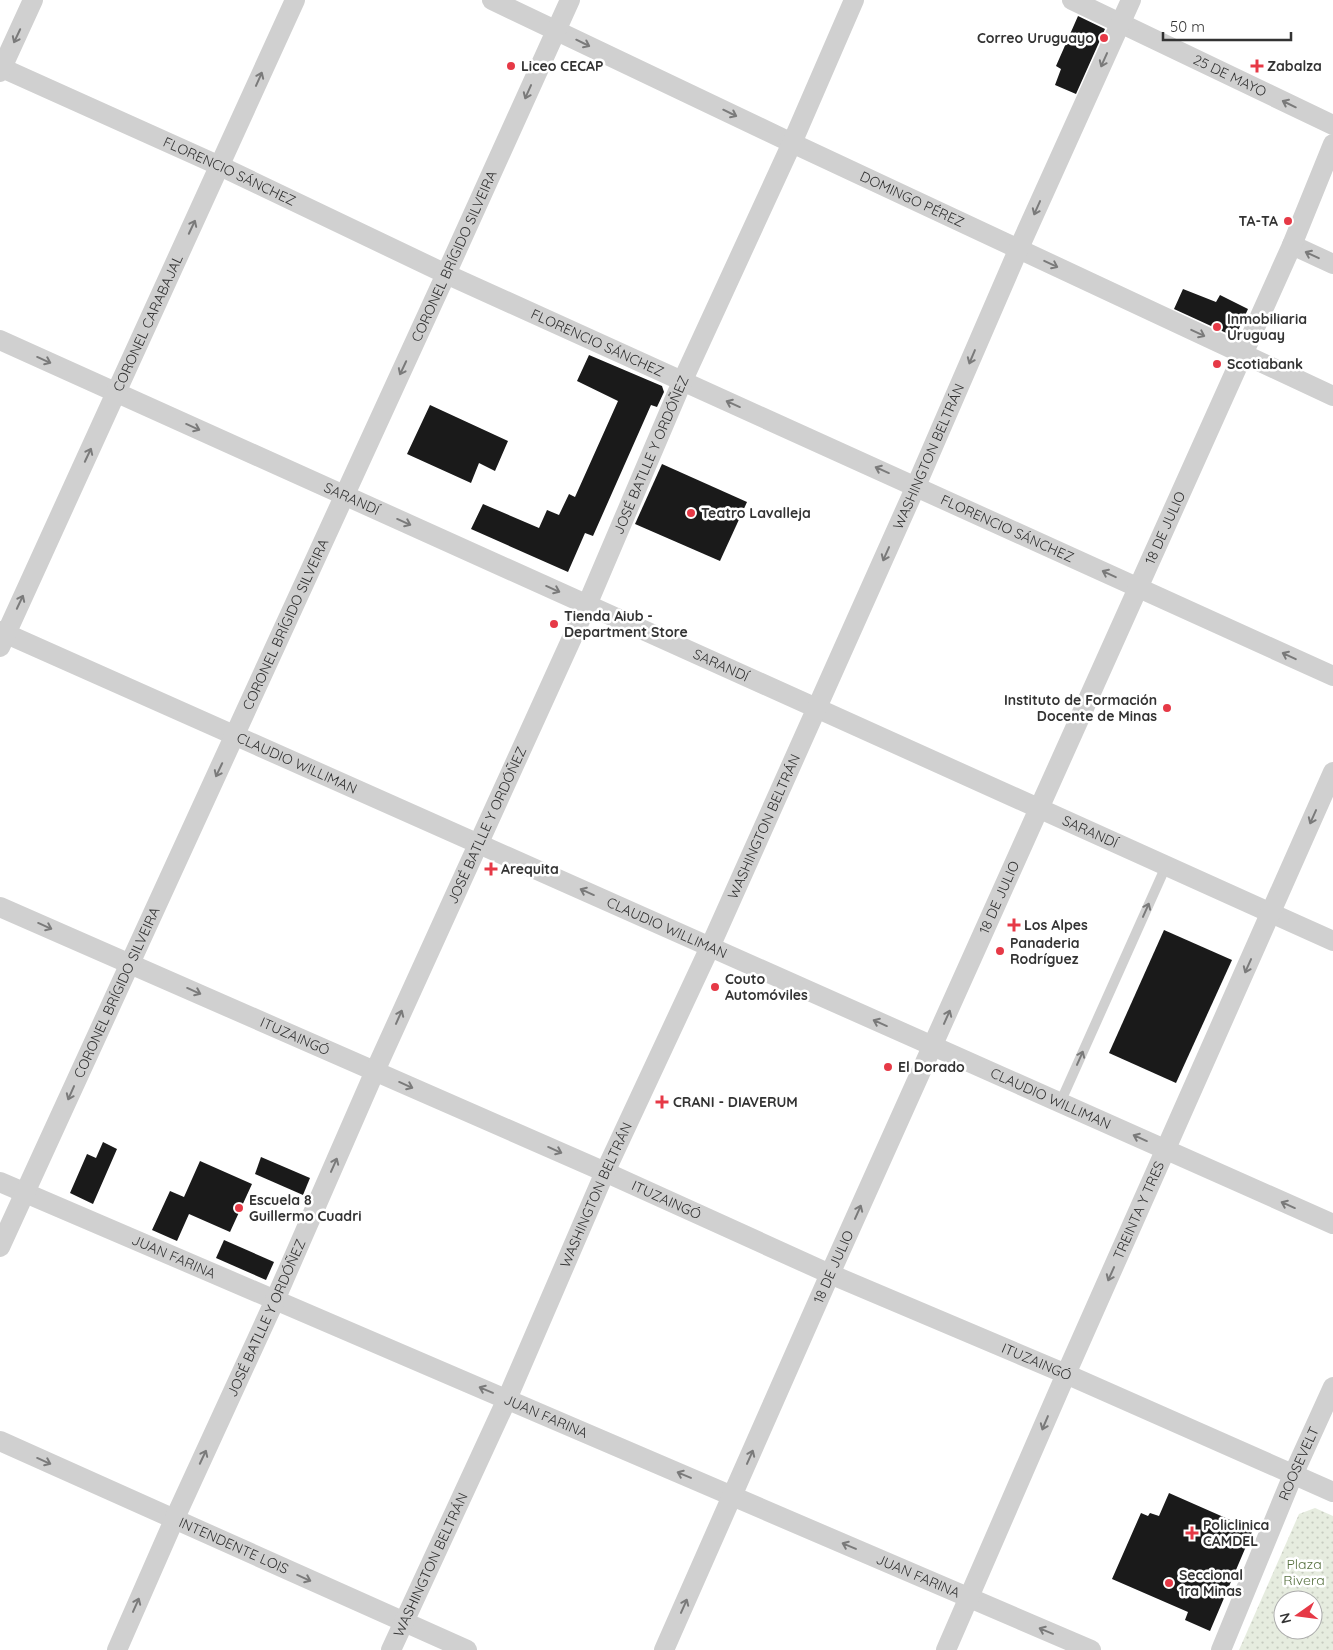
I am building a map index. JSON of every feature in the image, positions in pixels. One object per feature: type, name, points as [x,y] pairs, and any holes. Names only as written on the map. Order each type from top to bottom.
[{"type":"street","points":[[1,69],[33,0]]},
{"type":"street","name":"CORONEL CARABAJAL","points":[[2,637],[117,392],[295,0]]},
{"type":"street","name":"DOMINGO PÉREZ","points":[[492,0],[792,143],[1333,396]]},
{"type":"street","name":"CORONEL BRÍGIDO SILVEIRA","points":[[0,1247],[570,0]]},
{"type":"street","name":"JOSÉ BATLLE Y ORDÓÑEZ","points":[[116,1650],[275,1300],[375,1071],[587,605],[682,382],[792,143],[854,0]]},
{"type":"street","name":"25 DE MAYO","points":[[1072,0],[1333,125]]},
{"type":"street","name":"WASHINGTON BELTRÁN","points":[[391,1650],[507,1399],[605,1172],[710,947],[916,486],[1019,248],[1131,0]]},
{"type":"street","name":"FLORENCIO SÁNCHEZ","points":[[1,69],[220,166],[446,274],[1333,676]]},
{"type":"street","name":"18 DE JULIO","points":[[664,1650],[830,1274],[1292,245],[1333,144]]},
{"type":"street","points":[[1292,245],[1333,264]]},
{"type":"street","name":"SARANDÍ","points":[[0,340],[1333,942]]},
{"type":"street","name":"CLAUDIO WILLIMAN","points":[[2,637],[235,736],[1333,1224]]},
{"type":"street","name":"TREINTA Y TRES","points":[[946,1650],[1066,1374],[1333,772]]},
{"type":"street","name":"ITUZAINGÓ","points":[[0,907],[605,1172],[830,1274],[1066,1374],[1333,1492]]},
{"type":"street","name":"JUAN FARINA","points":[[0,1182],[1091,1650]]},
{"type":"street","name":"ROOSEVELT","points":[[1221,1650],[1293,1475],[1333,1387]]},
{"type":"street","name":"INTENDENTE LOIS","points":[[0,1441],[467,1650]]},
{"type":"lane","points":[[1060,1103],[1166,866]]},
{"type":"green space","name":"Plaza Rivera","points":[[1315,1508],[1333,1516],[1333,1650],[1239,1650],[1299,1514]]},
{"type":"building","points":[[1078,16],[1105,29],[1076,94],[1055,85],[1061,69],[1056,66]]},
{"type":"building","points":[[1183,289],[1216,302],[1220,295],[1248,309],[1235,337],[1174,309]]},
{"type":"building","points":[[589,355],[662,386],[664,392],[657,407],[651,405],[593,536],[585,533],[568,572],[471,529],[483,504],[539,528],[547,510],[559,515],[569,494],[575,497],[618,401],[577,381]]},
{"type":"building","points":[[430,405],[508,441],[495,471],[479,463],[471,483],[407,454]]},
{"type":"building","name":"Teatro Lavalleja","points":[[662,464],[747,502],[720,561],[635,524]]},
{"type":"building","points":[[1164,930],[1232,960],[1176,1083],[1109,1053]]},
{"type":"building","points":[[103,1142],[117,1149],[93,1204],[70,1193],[87,1154],[96,1158]]},
{"type":"building","points":[[261,1157],[310,1178],[303,1195],[255,1174]]},
{"type":"building","points":[[200,1161],[252,1184],[230,1232],[189,1214],[177,1241],[152,1230],[170,1191],[184,1197]]},
{"type":"building","points":[[224,1240],[274,1262],[266,1280],[216,1258]]},
{"type":"building","points":[[1169,1493],[1253,1530],[1210,1631],[1185,1620],[1188,1612],[1112,1579],[1141,1513],[1148,1516],[1150,1513],[1159,1516]]},
{"type":"place","name":"Correo Uruguayo","points":[[1104,38]]},
{"type":"place","name":"Liceo CECAP","points":[[511,66]]},
{"type":"place","name":"Zabalza","points":[[1257,66]]},
{"type":"place","name":"TA-TA","points":[[1288,221]]},
{"type":"place","name":"Inmobiliaria Uruguay","points":[[1217,327]]},
{"type":"place","name":"Scotiabank","points":[[1217,364]]},
{"type":"place","name":"Teatro Lavalleja","points":[[691,513]]},
{"type":"place","name":"Tienda Aiub - Department Store","points":[[554,624]]},
{"type":"place","name":"Instituto de Formación Docente de Minas","points":[[1167,708]]},
{"type":"place","name":"Arequita","points":[[491,869]]},
{"type":"place","name":"Los Alpes","points":[[1014,925]]},
{"type":"place","name":"Panaderia Rodríguez","points":[[1000,951]]},
{"type":"place","name":"Couto Automóviles","points":[[715,987]]},
{"type":"place","name":"El Dorado","points":[[888,1067]]},
{"type":"place","name":"CRANI - DIAVERUM","points":[[662,1102]]},
{"type":"place","name":"Escuela 8 Guillermo Cuadri","points":[[239,1208]]},
{"type":"place","name":"Policlinica CAMDEL","points":[[1192,1533]]},
{"type":"place","name":"Seccional 1ra Minas","points":[[1169,1583]]}]
